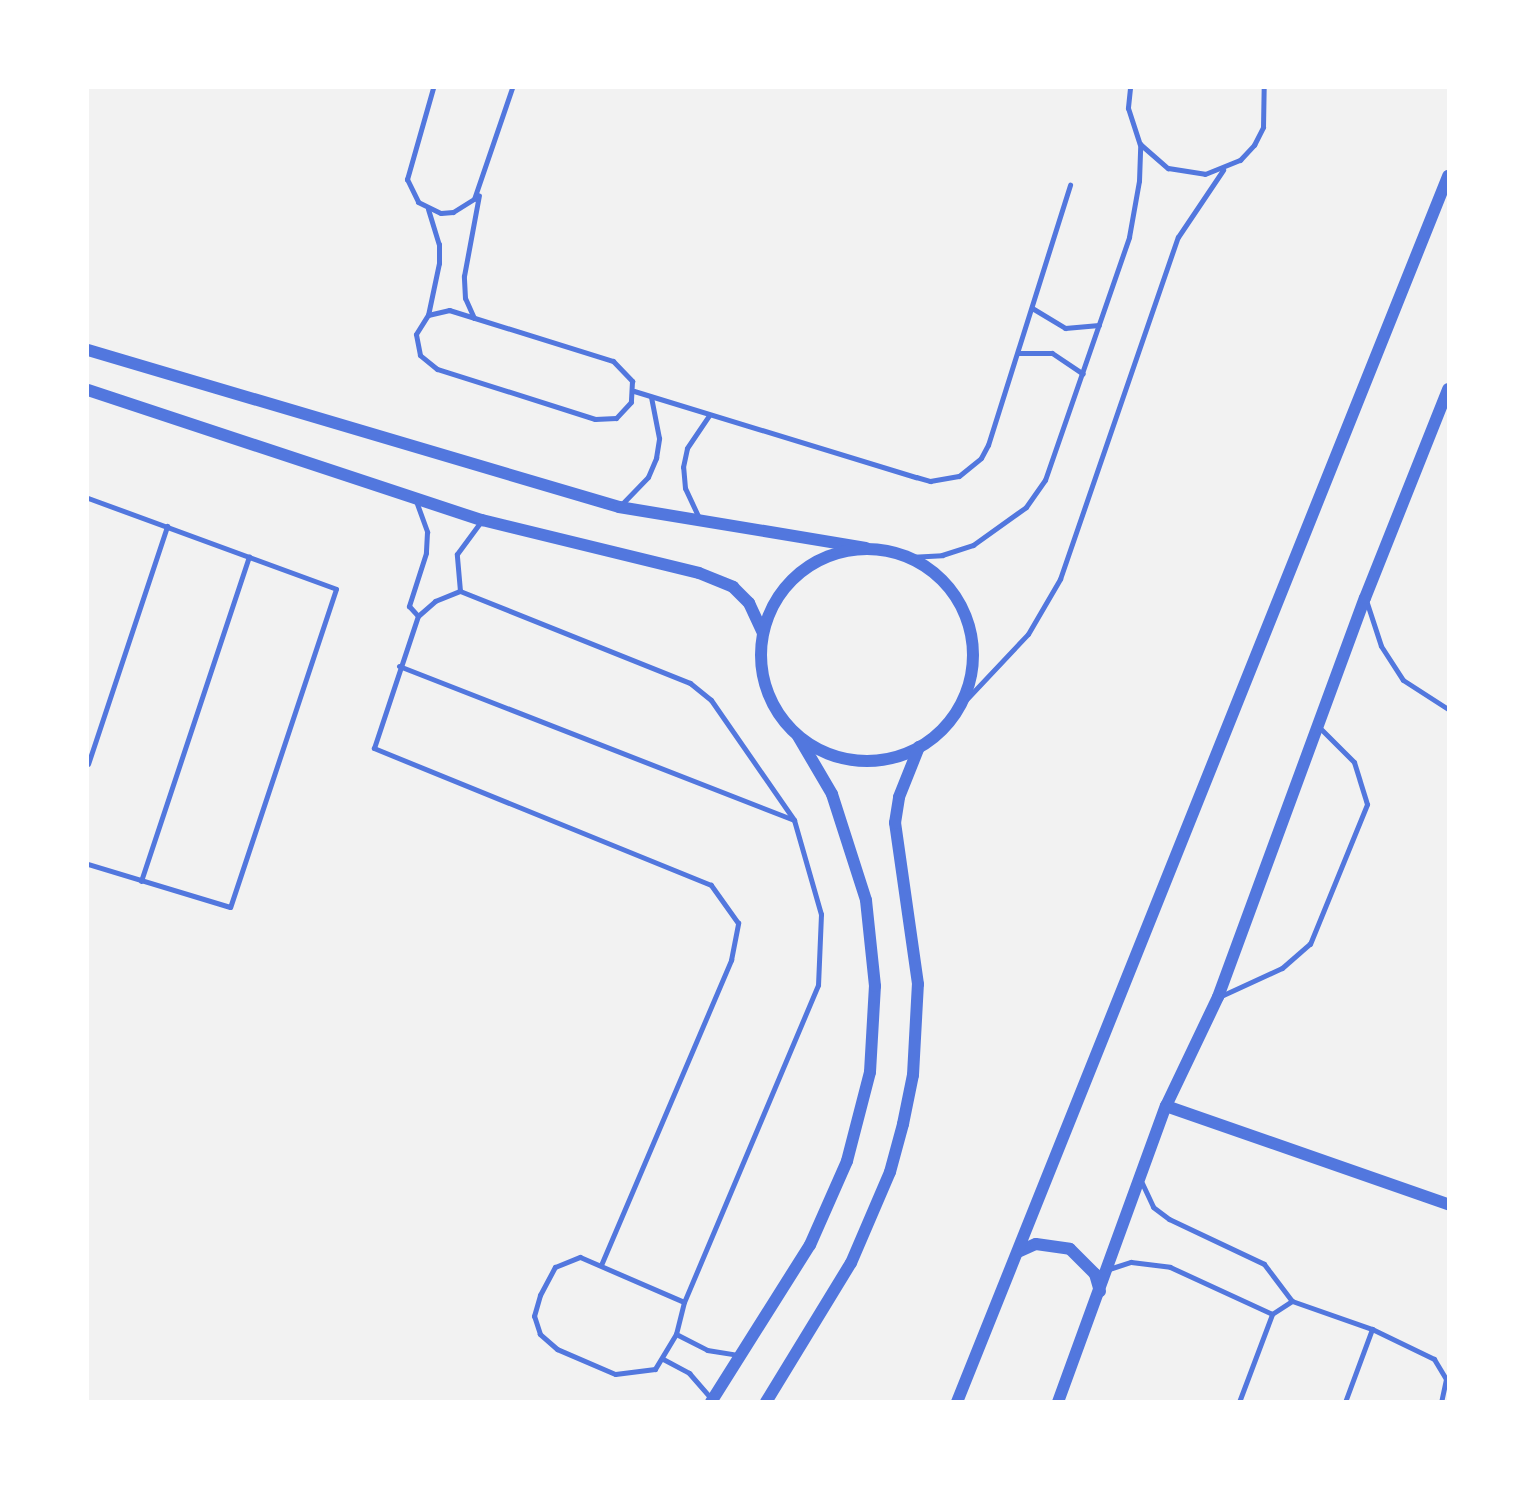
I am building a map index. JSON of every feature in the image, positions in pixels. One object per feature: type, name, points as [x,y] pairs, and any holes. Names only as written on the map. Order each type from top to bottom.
[{"type":"street","points":[[957,1402],[1020,1251],[1448,176]]},
{"type":"street","points":[[88,350],[619,507],[909,557],[940,579],[967,619],[972,657],[962,704],[936,736],[895,757],[857,760],[820,750],[798,736]]},
{"type":"street","points":[[1058,1402],[1101,1291],[1166,1106],[1218,997],[1365,598],[1448,389]]},
{"type":"street","points":[[88,390],[482,520],[652,558],[711,578],[733,587],[749,603],[763,633]]},
{"type":"street","points":[[712,1400],[788,1285],[830,1204],[861,1117],[875,1029],[872,943],[855,858],[832,794],[798,736],[779,715],[766,689],[761,661],[763,633],[770,611],[799,573],[830,555],[866,548]]},
{"type":"street","points":[[766,1402],[851,1264],[890,1172],[903,1124],[913,1075],[918,984],[895,823],[903,784],[919,747]]},
{"type":"street","points":[[1166,1106],[1448,1204]]},
{"type":"street","points":[[1020,1251],[1036,1244],[1070,1249],[1095,1273],[1101,1291]]},
{"type":"lane","points":[[428,315],[449,310],[612,361],[628,373],[634,391],[625,411],[616,418],[595,419],[437,369],[427,363],[416,345],[421,323],[428,315],[439,253],[428,209],[411,191],[407,179],[433,88]]},
{"type":"lane","points":[[474,318],[465,298],[464,276],[480,188],[512,88]]},
{"type":"lane","points":[[1129,88],[1131,127],[1140,144],[1152,158],[1186,174],[1223,170],[1240,160],[1264,127],[1264,88]]},
{"type":"lane","points":[[909,557],[942,555],[973,545],[1026,507],[1045,480],[1134,218],[1140,144]]},
{"type":"lane","points":[[962,704],[1028,634],[1060,579],[1178,237],[1223,170]]},
{"type":"lane","points":[[634,391],[916,477],[945,480],[958,476],[981,458],[1018,353],[1070,185]]},
{"type":"lane","points":[[428,209],[453,212],[465,207],[480,188]]},
{"type":"lane","points":[[1032,308],[1065,328],[1099,325]]},
{"type":"lane","points":[[1018,353],[1052,353],[1083,374]]},
{"type":"lane","points":[[619,507],[648,477],[656,458],[657,417],[651,397]]},
{"type":"lane","points":[[703,523],[688,497],[683,467],[687,448],[709,415]]},
{"type":"lane","points":[[88,498],[336,589],[230,907],[88,864]]},
{"type":"lane","points":[[415,498],[427,532],[426,553],[409,606],[418,615]]},
{"type":"lane","points":[[460,591],[457,554],[482,520]]},
{"type":"lane","points":[[88,764],[167,526]]},
{"type":"lane","points":[[141,881],[249,556]]},
{"type":"lane","points":[[601,1265],[731,960],[737,923],[711,885],[374,748],[418,615],[435,601],[460,591],[690,683],[711,700],[794,820],[821,914],[818,985],[684,1302],[676,1334],[663,1359],[655,1369],[615,1374],[557,1349],[540,1334],[534,1317],[555,1267],[580,1257],[684,1302]]},
{"type":"lane","points":[[1365,598],[1381,646],[1403,681],[1448,709]]},
{"type":"lane","points":[[399,666],[794,820]]},
{"type":"lane","points":[[1218,997],[1282,968],[1310,944],[1367,804],[1354,762],[1318,726]]},
{"type":"lane","points":[[1140,1179],[1153,1207],[1186,1228],[1251,1254],[1276,1275],[1293,1301],[1372,1329],[1440,1365],[1446,1379],[1441,1402]]},
{"type":"lane","points":[[1108,1269],[1131,1262],[1170,1266],[1272,1314]]},
{"type":"lane","points":[[1239,1402],[1272,1314],[1293,1301]]},
{"type":"lane","points":[[1345,1402],[1372,1329]]},
{"type":"lane","points":[[676,1334],[707,1350],[741,1355]]},
{"type":"lane","points":[[663,1359],[688,1373],[712,1400]]}]
